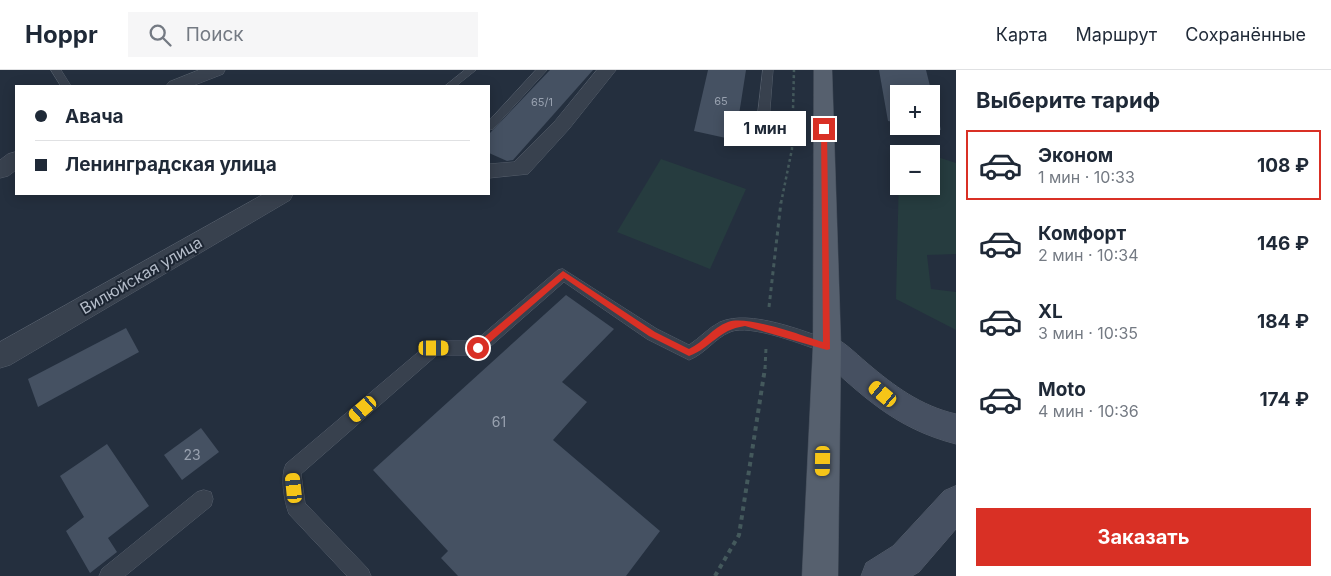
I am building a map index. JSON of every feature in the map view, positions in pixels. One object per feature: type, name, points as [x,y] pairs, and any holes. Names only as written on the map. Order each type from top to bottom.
[{"type":"main road","points":[[820,576],[827,346],[823,70]]},
{"type":"main road","points":[[827,346],[904,410],[931,423],[956,428]]},
{"type":"main road","points":[[879,576],[906,559],[956,502]]},
{"type":"street","points":[[178,85],[216,70]]},
{"type":"street","points":[[490,171],[520,169],[562,125],[607,70]]},
{"type":"street","points":[[0,171],[15,160]]},
{"type":"street","name":"Вилюйская улица","points":[[0,356],[280,195]]},
{"type":"lane","points":[[56,70],[65,85]]},
{"type":"lane","points":[[451,85],[471,70]]},
{"type":"lane","points":[[490,126],[542,70]]},
{"type":"lane","points":[[763,122],[768,70]]},
{"type":"lane","points":[[361,576],[296,507],[292,470],[434,348],[478,348],[563,274],[652,334],[689,353],[702,347],[717,332],[730,325],[745,323],[827,346]]},
{"type":"lane","points":[[109,576],[204,499]]},
{"type":"green space","points":[[940,158],[956,163],[956,254],[927,255],[931,289],[956,292],[956,330],[896,299],[898,195],[940,195]]},
{"type":"green space","points":[[661,159],[746,189],[710,269],[617,232]]},
{"type":"building","points":[[550,70],[593,70],[513,160],[507,161],[490,153],[490,133]]},
{"type":"building","points":[[708,70],[746,70],[735,140],[694,131]]},
{"type":"building","points":[[879,70],[926,70],[930,85],[890,85],[890,121],[888,121]]},
{"type":"building","points":[[566,295],[614,329],[562,382],[587,402],[553,440],[660,531],[626,576],[458,576],[441,558],[448,551],[373,470]]},
{"type":"building","points":[[126,328],[139,352],[38,407],[28,379]]},
{"type":"building","points":[[201,428],[219,452],[182,480],[164,455]]},
{"type":"building","points":[[107,444],[149,506],[108,538],[117,552],[90,573],[66,531],[84,517],[60,476]]},
{"type":"route","points":[[478,348],[563,274],[652,334],[689,353],[702,347],[717,332],[730,325],[745,323],[827,346],[824,129]]}]
